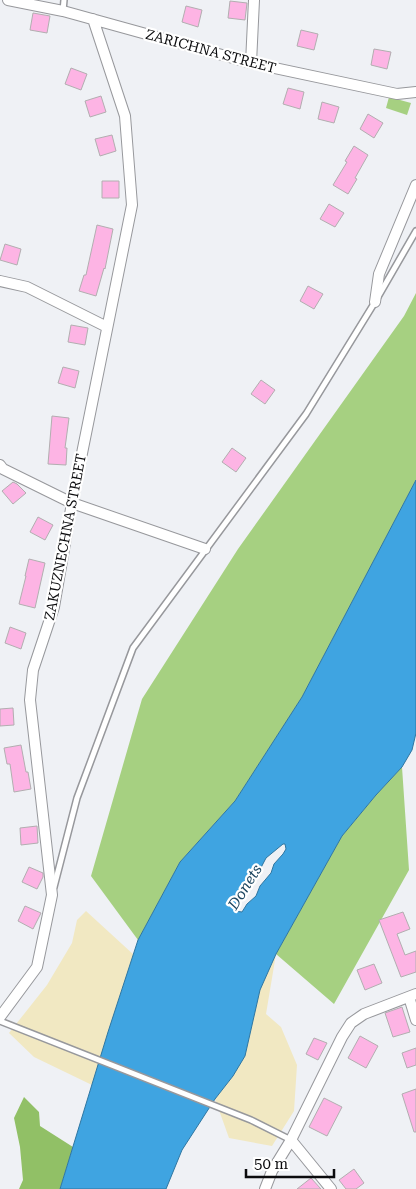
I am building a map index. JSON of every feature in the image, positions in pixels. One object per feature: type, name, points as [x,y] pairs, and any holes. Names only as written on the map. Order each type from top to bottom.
[{"type":"street","name":"ZARICHNA STREET","points":[[8,0],[63,11],[251,63],[397,94],[416,92]]},
{"type":"street","points":[[251,63],[254,0]]},
{"type":"street","name":"ZAKUZNECHNA STREET","points":[[0,1016],[37,967],[52,896],[30,700],[33,670],[54,607],[72,503],[132,205],[126,116],[93,19]]},
{"type":"street","points":[[375,302],[379,274],[416,185]]},
{"type":"street","points":[[0,281],[27,287],[108,327]]},
{"type":"street","points":[[0,465],[2,469],[72,503],[205,550]]},
{"type":"street","points":[[265,1189],[272,1171],[291,1140],[342,1037],[352,1023],[364,1014],[412,995],[416,1020]]},
{"type":"street","points":[[291,1140],[331,1189]]},
{"type":"lane","points":[[63,11],[64,0]]},
{"type":"lane","points":[[52,896],[78,798],[133,648],[306,414],[416,231]]},
{"type":"lane","points":[[0,1021],[251,1120],[291,1140]]},
{"type":"green space","points":[[389,97],[411,103],[407,115],[386,108]]},
{"type":"green space","points":[[416,293],[416,480],[302,697],[235,801],[180,862],[138,940],[91,876],[142,699],[238,549],[404,316]]},
{"type":"green space","points":[[402,767],[409,870],[334,1004],[276,954],[342,836]]},
{"type":"green space","points":[[24,1097],[39,1112],[40,1126],[73,1147],[60,1189],[19,1189],[23,1180],[20,1147],[14,1118]]},
{"type":"sand","points":[[86,911],[134,955],[92,1085],[34,1057],[9,1033],[47,985],[72,943],[77,920]]},
{"type":"sand","points":[[276,954],[266,1014],[281,1027],[297,1065],[294,1111],[272,1146],[229,1138],[215,1099],[233,1076],[245,1056],[260,990]]},
{"type":"water","name":"Donets","points":[[416,480],[416,733],[412,750],[402,767],[342,836],[276,954],[260,990],[245,1056],[182,1150],[166,1189],[60,1189],[138,940],[180,862],[235,801],[302,697]],"holes":[[[285,844],[286,849],[274,864],[271,873],[260,886],[256,896],[247,904],[242,912],[235,911],[234,906],[253,883],[266,858]]]},
{"type":"building","points":[[230,1],[247,3],[245,20],[228,18]]},
{"type":"building","points":[[186,6],[202,10],[198,27],[182,22]]},
{"type":"building","points":[[33,13],[50,16],[47,33],[30,30]]},
{"type":"building","points":[[301,30],[318,34],[314,50],[297,46]]},
{"type":"building","points":[[374,49],[391,52],[387,69],[371,65]]},
{"type":"building","points":[[71,68],[87,74],[81,90],[65,84]]},
{"type":"building","points":[[288,88],[304,92],[300,109],[283,104]]},
{"type":"building","points":[[101,96],[106,112],[90,117],[85,101]]},
{"type":"building","points":[[322,102],[339,107],[334,123],[318,119]]},
{"type":"building","points":[[368,114],[383,123],[374,138],[360,129]]},
{"type":"building","points":[[112,135],[116,151],[100,156],[95,139]]},
{"type":"building","points":[[354,146],[368,155],[348,194],[333,185]]},
{"type":"building","points":[[102,181],[119,181],[119,198],[102,198]]},
{"type":"building","points":[[329,204],[344,213],[335,227],[320,219]]},
{"type":"building","points":[[97,225],[113,229],[105,269],[96,296],[79,291],[84,275],[86,275]]},
{"type":"building","points":[[5,244],[21,249],[17,265],[0,260]]},
{"type":"building","points":[[308,286],[323,294],[314,309],[300,301]]},
{"type":"building","points":[[71,325],[88,328],[85,345],[68,342]]},
{"type":"building","points":[[63,367],[79,371],[75,388],[58,383]]},
{"type":"building","points":[[261,380],[275,390],[265,404],[251,394]]},
{"type":"building","points":[[52,416],[69,418],[65,448],[67,448],[66,465],[48,464]]},
{"type":"building","points":[[232,448],[246,458],[236,472],[222,462]]},
{"type":"building","points":[[13,482],[26,493],[13,504],[2,491]]},
{"type":"building","points":[[38,517],[53,525],[45,540],[30,532]]},
{"type":"building","points":[[29,559],[45,563],[35,608],[19,604]]},
{"type":"building","points":[[10,627],[26,633],[21,649],[5,643]]},
{"type":"building","points":[[13,708],[14,725],[0,726],[0,709]]},
{"type":"building","points":[[21,745],[31,789],[14,792],[10,764],[7,764],[4,748]]},
{"type":"building","points":[[37,826],[38,843],[21,845],[20,828]]},
{"type":"building","points":[[29,867],[43,873],[37,889],[22,882]]},
{"type":"building","points":[[25,906],[41,913],[33,929],[18,921]]},
{"type":"building","points":[[403,912],[410,929],[397,934],[405,955],[416,951],[416,972],[401,977],[379,920]]},
{"type":"building","points":[[374,964],[382,983],[365,990],[357,970]]},
{"type":"building","points":[[402,1007],[410,1032],[393,1037],[385,1013]]},
{"type":"building","points":[[360,1036],[378,1046],[366,1068],[348,1058]]},
{"type":"building","points":[[314,1038],[327,1043],[318,1060],[306,1054]]},
{"type":"building","points":[[416,1048],[416,1065],[407,1068],[402,1053]]},
{"type":"building","points":[[416,1089],[416,1132],[414,1132],[402,1094]]},
{"type":"building","points":[[324,1098],[342,1107],[327,1136],[309,1127]]},
{"type":"building","points":[[354,1169],[364,1183],[356,1189],[346,1189],[339,1180]]},
{"type":"building","points":[[311,1178],[321,1189],[297,1189]]}]
